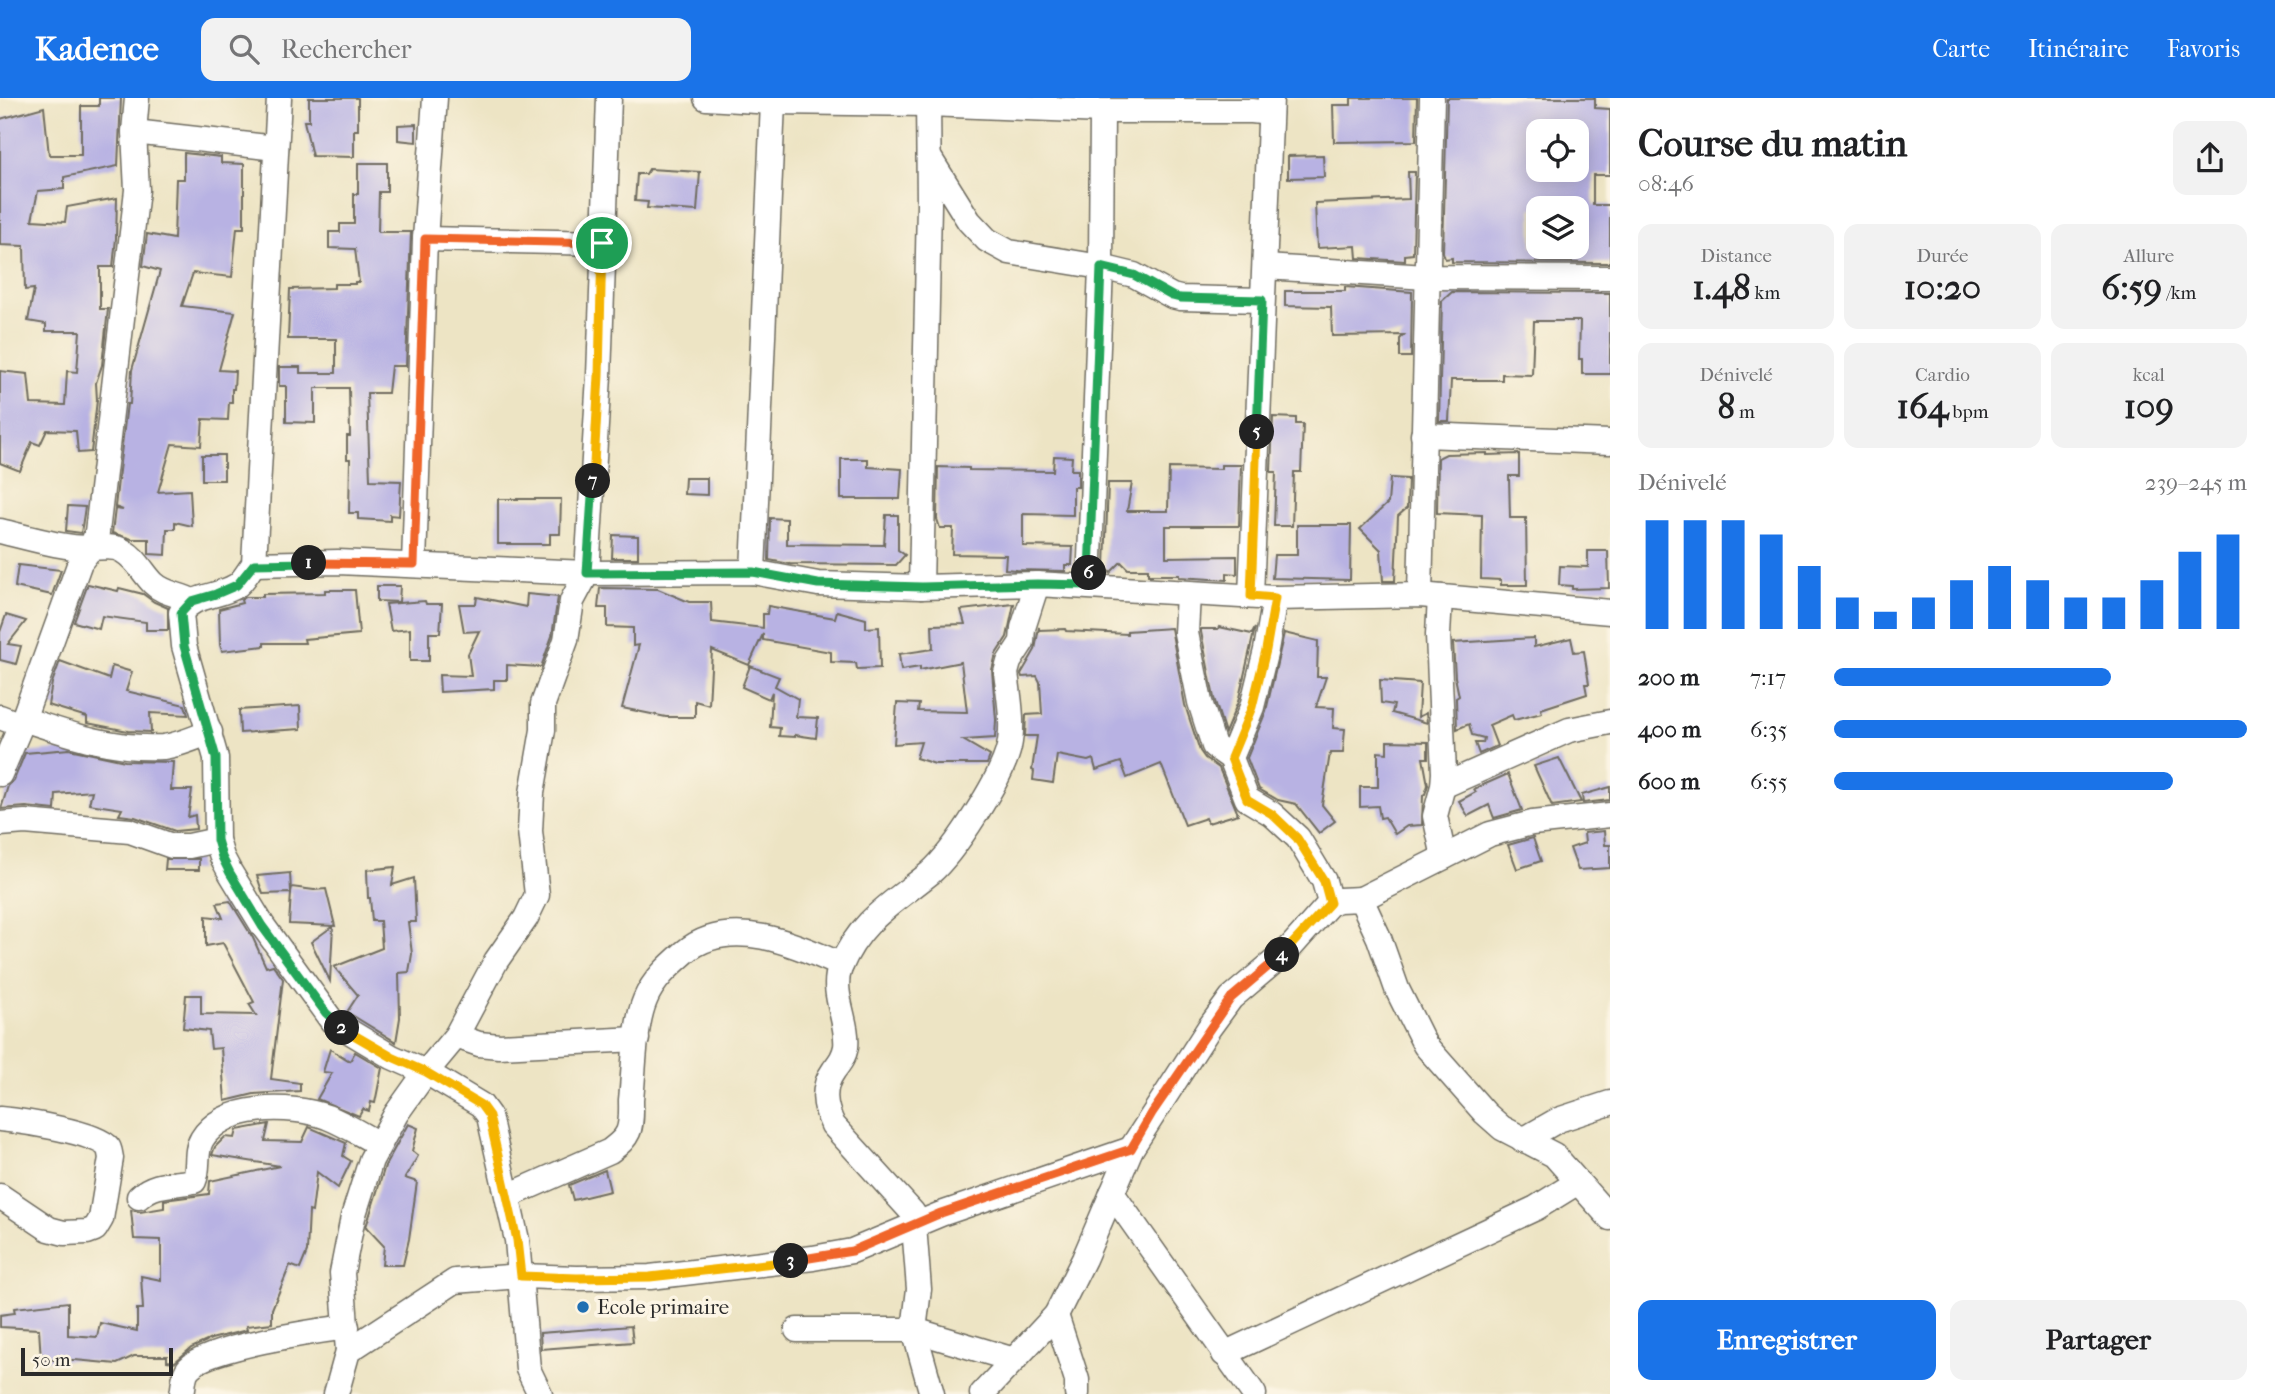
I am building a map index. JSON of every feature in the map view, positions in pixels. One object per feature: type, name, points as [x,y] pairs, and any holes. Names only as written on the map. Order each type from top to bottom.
[{"type":"street","points":[[0,774],[15,720],[80,562],[91,548],[97,532],[137,190],[134,132],[136,98]]},
{"type":"street","points":[[279,98],[254,564],[237,585],[192,601],[181,613],[182,635],[216,758],[217,840],[230,873],[262,926],[332,1020],[392,1057],[426,1072],[481,1105],[489,1116],[517,1240],[528,1369],[540,1394]]},
{"type":"street","points":[[414,564],[425,239],[435,98]]},
{"type":"street","points":[[336,1394],[348,1339],[342,1273],[353,1217],[372,1160],[396,1114],[456,1036],[496,961],[526,918],[537,895],[530,831],[532,793],[543,730],[543,704],[566,640],[572,601],[587,573],[599,376],[609,98]]},
{"type":"street","points":[[706,98],[773,102],[928,101],[1102,111],[1238,111],[1271,106],[1262,300],[1263,597],[1266,650],[1252,707],[1231,758]]},
{"type":"street","points":[[1432,98],[1423,435],[1430,596],[1438,635],[1444,749],[1443,786],[1434,816],[1444,857]]},
{"type":"street","points":[[922,587],[928,101]]},
{"type":"street","points":[[753,572],[773,102]]},
{"type":"street","points":[[1089,585],[1101,267],[1102,111]]},
{"type":"street","points":[[134,132],[276,148]]},
{"type":"street","points":[[928,156],[969,221],[987,240],[1009,253],[1101,267],[1134,275],[1180,298],[1262,300]]},
{"type":"street","points":[[425,239],[602,243]]},
{"type":"street","points":[[1265,267],[1427,277],[1610,278]]},
{"type":"street","points":[[1423,435],[1610,442]]},
{"type":"street","points":[[0,531],[71,547],[109,547],[122,550],[164,592],[192,601]]},
{"type":"street","points":[[254,564],[414,564],[587,573],[753,572],[818,584],[922,587],[1089,585],[1188,594],[1263,597],[1430,596],[1610,612]]},
{"type":"street","points":[[932,1394],[914,1330],[919,1289],[916,1225],[912,1211],[833,1125],[828,1114],[825,1098],[827,1080],[844,1056],[846,1042],[837,983],[841,965],[871,919],[933,870],[948,853],[994,786],[1010,746],[1006,673],[1009,662],[1022,642],[1023,628],[1037,584]]},
{"type":"street","points":[[1188,594],[1186,633],[1200,702],[1214,746],[1231,758],[1247,799],[1272,814],[1297,838],[1324,881],[1330,903]]},
{"type":"street","points":[[15,720],[107,744],[134,746],[165,747],[210,733]]},
{"type":"street","points":[[1443,786],[1569,730],[1610,722]]},
{"type":"street","points":[[982,1394],[1056,1315],[1084,1259],[1131,1149],[1152,1113],[1231,998],[1289,949],[1330,903],[1361,899],[1490,834],[1532,823],[1610,815]]},
{"type":"street","points":[[0,824],[24,822],[130,831],[172,846],[189,846],[217,840]]},
{"type":"street","points":[[1361,899],[1379,938],[1397,989],[1425,1045],[1485,1113],[1502,1128],[1554,1155],[1610,1218]]},
{"type":"street","points":[[508,1196],[610,1151],[621,1142],[629,1130],[637,1039],[644,1001],[662,971],[691,947],[715,937],[747,934],[812,951],[841,965]]},
{"type":"street","points":[[456,1036],[479,1044],[499,1046],[637,1039]]},
{"type":"street","points":[[1523,1140],[1558,1120],[1610,1103]]},
{"type":"street","points":[[139,1197],[145,1191],[161,1185],[194,1181],[197,1148],[202,1139],[223,1121],[243,1111],[262,1109],[312,1112],[379,1144]]},
{"type":"street","points":[[0,1119],[44,1125],[80,1135],[106,1145],[110,1149],[111,1158],[101,1219],[94,1229],[87,1232],[64,1233],[49,1229],[0,1196]]},
{"type":"street","points":[[182,1394],[186,1372],[198,1360],[292,1334],[348,1339],[455,1281],[521,1276],[650,1277],[852,1251],[941,1213],[1131,1149]]},
{"type":"street","points":[[1224,1353],[1535,1208],[1578,1182]]},
{"type":"street","points":[[1112,1193],[1254,1394]]},
{"type":"street","points":[[1056,1315],[1077,1380],[1077,1394]]},
{"type":"street","points":[[797,1330],[914,1330],[1014,1360]]},
{"type":"building","points":[[99,98],[121,98],[118,166],[64,177],[64,189],[38,191],[32,220],[65,222],[67,207],[117,198],[113,267],[100,267],[100,309],[108,309],[102,365],[96,383],[97,400],[91,452],[78,453],[76,431],[47,430],[40,445],[32,442],[20,471],[0,463],[0,371],[28,374],[31,404],[65,405],[67,371],[77,372],[80,331],[46,331],[46,324],[28,321],[34,289],[25,290],[24,246],[0,245],[0,119],[44,107],[49,155],[81,155],[81,106],[99,106]]},
{"type":"building","points":[[309,98],[358,98],[358,130],[354,130],[354,157],[312,156],[304,121],[309,121]]},
{"type":"building","points":[[1351,98],[1417,98],[1416,141],[1334,142],[1333,105],[1351,105]]},
{"type":"building","points":[[1447,98],[1595,98],[1595,108],[1610,109],[1610,175],[1593,175],[1593,205],[1610,205],[1610,263],[1452,262],[1452,258],[1445,259]]},
{"type":"building","points":[[416,124],[416,142],[398,140],[398,125]]},
{"type":"building","points":[[184,153],[221,157],[221,163],[244,164],[244,228],[237,228],[232,277],[193,273],[182,306],[235,312],[219,370],[235,371],[234,389],[232,402],[229,402],[228,420],[203,419],[201,446],[172,444],[158,492],[190,490],[192,526],[175,522],[175,529],[167,529],[166,555],[149,554],[149,539],[132,539],[112,533],[115,509],[123,510],[115,507],[127,404],[130,404],[132,370],[160,271],[143,266],[147,234],[174,239],[176,179],[184,179]]},
{"type":"building","points":[[1323,155],[1324,177],[1288,178],[1288,156]]},
{"type":"building","points":[[358,163],[387,163],[387,192],[379,192],[378,232],[411,232],[406,366],[391,366],[388,393],[367,393],[370,480],[401,481],[399,516],[390,515],[390,521],[358,519],[358,513],[349,513],[349,388],[315,388],[315,423],[286,422],[286,386],[279,386],[279,367],[300,367],[300,373],[336,373],[336,339],[288,339],[290,289],[334,288],[334,284],[359,282],[355,249],[329,248],[329,232],[340,232],[340,224],[354,224]]},
{"type":"building","points":[[649,169],[700,172],[697,211],[647,208],[648,202],[635,201],[637,174],[646,174]]},
{"type":"building","points":[[1408,172],[1415,172],[1413,254],[1405,255],[1405,261],[1357,258],[1356,246],[1317,248],[1315,203],[1409,199]]},
{"type":"building","points":[[1345,287],[1412,292],[1411,357],[1400,357],[1400,339],[1404,335],[1332,336],[1331,307],[1285,306],[1285,291],[1345,291]]},
{"type":"building","points":[[1452,292],[1610,293],[1610,374],[1582,374],[1582,359],[1579,359],[1580,321],[1534,321],[1532,375],[1502,374],[1502,380],[1451,380],[1449,421],[1439,421],[1442,301]]},
{"type":"building","points":[[1273,417],[1296,418],[1296,424],[1303,424],[1301,472],[1294,472],[1292,526],[1274,526],[1276,472],[1271,472]]},
{"type":"building","points":[[1446,454],[1519,454],[1519,476],[1509,476],[1510,518],[1526,518],[1527,585],[1501,585],[1501,580],[1481,579],[1482,515],[1437,513],[1438,458]]},
{"type":"building","points":[[202,455],[224,455],[224,480],[202,480]]},
{"type":"building","points":[[1054,456],[1072,457],[1071,470],[1078,470],[1078,487],[1073,487],[1073,515],[1023,514],[1023,546],[1073,547],[1072,565],[1065,565],[1065,571],[1005,569],[1006,555],[952,554],[953,528],[940,528],[937,519],[938,467],[1053,471]]},
{"type":"building","points":[[841,459],[868,459],[868,467],[902,469],[900,499],[841,499]]},
{"type":"building","points":[[1221,465],[1241,465],[1239,526],[1166,526],[1166,557],[1237,556],[1237,574],[1227,573],[1227,580],[1148,575],[1148,569],[1128,569],[1121,562],[1110,573],[1105,567],[1108,483],[1132,483],[1127,511],[1168,511],[1169,468],[1221,469]]},
{"type":"building","points":[[685,478],[707,478],[707,495],[684,494]]},
{"type":"building","points":[[1390,478],[1408,479],[1407,508],[1398,516],[1395,581],[1383,581],[1381,550],[1360,529],[1388,503]]},
{"type":"building","points":[[498,499],[561,499],[560,534],[550,534],[550,544],[498,544]]},
{"type":"building","points":[[68,506],[85,507],[81,533],[66,531]]},
{"type":"building","points":[[886,515],[898,515],[898,550],[905,555],[896,565],[790,564],[769,560],[770,518],[787,519],[787,544],[884,545]]},
{"type":"building","points":[[1297,525],[1351,525],[1350,580],[1272,578],[1274,555],[1297,555]]},
{"type":"building","points":[[613,535],[638,536],[638,558],[612,558]]},
{"type":"building","points":[[1588,551],[1608,551],[1609,588],[1572,589],[1572,586],[1559,585],[1560,566],[1588,567]]},
{"type":"building","points":[[18,565],[61,570],[52,595],[15,587]]},
{"type":"building","points":[[88,584],[143,594],[168,608],[168,630],[146,630],[146,622],[102,616],[99,629],[74,622]]},
{"type":"building","points":[[377,586],[400,586],[399,602],[377,601]]},
{"type":"building","points":[[600,588],[658,589],[689,602],[711,602],[712,622],[763,628],[763,614],[767,614],[768,606],[835,618],[837,611],[866,619],[866,628],[879,627],[880,668],[857,669],[856,663],[831,662],[831,652],[763,640],[763,634],[749,665],[712,650],[709,705],[695,701],[695,717],[666,717],[622,708],[639,645],[633,646],[633,628],[607,627],[607,608],[598,608]]},
{"type":"building","points":[[325,590],[355,590],[359,634],[304,639],[305,643],[264,643],[264,646],[222,651],[219,609],[242,603],[241,600],[246,597],[263,597],[263,594],[325,593]]},
{"type":"building","points":[[527,594],[558,597],[552,636],[541,667],[507,665],[507,680],[494,680],[494,689],[440,692],[439,675],[471,676],[468,654],[479,631],[464,632],[459,604],[476,604],[477,597],[526,607]]},
{"type":"building","points":[[425,601],[426,604],[442,604],[440,633],[429,633],[429,661],[410,661],[410,629],[391,631],[386,604]]},
{"type":"building","points":[[1014,604],[1007,637],[996,654],[992,670],[995,738],[963,740],[990,756],[987,764],[935,764],[916,758],[921,742],[894,744],[897,703],[919,704],[918,711],[967,712],[961,662],[920,670],[920,667],[901,670],[899,654],[933,649],[932,625],[965,624],[961,610]]},
{"type":"building","points":[[6,615],[26,621],[8,644],[21,646],[16,664],[0,660],[0,632]]},
{"type":"building","points":[[1039,627],[1039,630],[1065,629],[1127,634],[1127,631],[1171,628],[1185,705],[1200,751],[1219,768],[1238,814],[1208,823],[1206,818],[1185,825],[1161,764],[1127,778],[1121,762],[1096,770],[1093,759],[1088,761],[1057,755],[1053,783],[1033,780],[1037,736],[1025,736],[1026,715],[1042,714],[1040,682],[1037,676],[1022,677],[1021,674],[1035,650]]},
{"type":"building","points":[[1219,627],[1252,634],[1255,628],[1238,702],[1225,733],[1214,698],[1201,632],[1201,629]]},
{"type":"building","points":[[1284,633],[1318,641],[1317,677],[1326,677],[1316,707],[1334,708],[1333,728],[1345,729],[1343,753],[1330,753],[1322,805],[1335,821],[1319,833],[1296,804],[1278,800],[1259,789],[1247,758],[1266,711]]},
{"type":"building","points":[[1534,638],[1534,647],[1571,638],[1574,652],[1584,651],[1589,684],[1585,684],[1587,694],[1541,709],[1542,713],[1514,720],[1512,715],[1489,725],[1497,746],[1479,754],[1475,743],[1483,743],[1484,738],[1472,735],[1469,724],[1457,729],[1456,698],[1459,696],[1453,643]]},
{"type":"building","points":[[60,661],[109,679],[112,666],[132,672],[126,691],[185,705],[188,715],[150,713],[151,732],[128,731],[87,723],[87,717],[48,705]]},
{"type":"building","points":[[750,666],[779,677],[775,686],[798,699],[796,717],[818,718],[816,738],[779,736],[780,728],[770,727],[772,692],[769,699],[742,687]]},
{"type":"building","points":[[1380,680],[1420,683],[1418,717],[1426,713],[1427,723],[1392,713],[1394,705],[1381,703]]},
{"type":"building","points":[[300,706],[301,729],[240,733],[239,710]]},
{"type":"building","points":[[1387,741],[1428,742],[1428,758],[1423,758],[1428,785],[1423,795],[1422,825],[1407,826],[1395,834],[1385,817],[1380,818],[1378,806],[1360,807],[1360,787],[1378,787],[1378,752],[1387,753]]},
{"type":"building","points":[[69,749],[125,761],[173,762],[171,790],[192,790],[188,817],[195,815],[196,829],[175,831],[135,817],[119,815],[122,809],[89,804],[92,791],[56,794],[55,810],[26,807],[1,809],[8,786],[14,780],[25,753]]},
{"type":"building","points":[[1559,758],[1581,802],[1552,806],[1534,766]]},
{"type":"building","points":[[1508,774],[1522,810],[1494,818],[1489,805],[1468,816],[1459,801],[1476,792],[1474,789]]},
{"type":"building","points":[[1610,787],[1610,800],[1583,803],[1582,795]]},
{"type":"building","points":[[1604,831],[1605,845],[1610,845],[1610,868],[1578,870],[1570,848],[1585,843],[1584,833]]},
{"type":"building","points":[[1533,838],[1541,861],[1517,869],[1508,845]]},
{"type":"building","points":[[166,859],[199,859],[199,870],[165,870]]},
{"type":"building","points":[[395,867],[392,885],[414,878],[416,922],[408,922],[412,954],[409,972],[399,973],[400,1018],[396,1042],[347,1012],[358,995],[334,967],[382,948],[380,921],[372,921],[367,870]]},
{"type":"building","points":[[290,873],[291,892],[292,887],[326,889],[335,926],[289,924],[291,893],[263,894],[257,876]]},
{"type":"building","points":[[230,901],[253,938],[266,967],[273,965],[283,979],[271,1079],[300,1083],[300,1091],[254,1094],[225,1101],[221,1048],[211,1049],[209,1031],[183,1028],[186,995],[201,995],[201,1014],[256,1015],[249,1004],[254,1002],[223,943],[206,946],[206,916],[223,918],[217,903]]},
{"type":"building","points":[[333,926],[330,981],[311,942]]},
{"type":"building","points":[[330,1049],[350,1061],[355,1052],[382,1068],[375,1103],[371,1102],[369,1111],[363,1109],[359,1116],[317,1099],[332,1073],[323,1072]]},
{"type":"building","points":[[269,1124],[265,1141],[302,1142],[309,1127],[346,1143],[343,1156],[351,1161],[338,1188],[317,1172],[312,1212],[309,1211],[307,1252],[300,1269],[290,1265],[272,1309],[272,1323],[246,1326],[247,1330],[211,1339],[191,1348],[175,1362],[167,1361],[167,1356],[134,1356],[117,1364],[41,1360],[39,1329],[0,1327],[0,1315],[15,1313],[14,1308],[68,1302],[68,1335],[97,1337],[100,1323],[137,1331],[137,1309],[143,1309],[141,1276],[161,1280],[161,1240],[134,1239],[131,1210],[140,1212],[164,1208],[164,1200],[209,1194],[210,1181],[280,1166],[212,1155],[215,1147],[225,1137],[235,1138],[237,1130]]},
{"type":"building","points":[[408,1124],[418,1128],[412,1151],[418,1156],[405,1178],[417,1182],[409,1239],[403,1265],[382,1265],[384,1246],[366,1227],[385,1166]]},
{"type":"building","points":[[605,1170],[610,1191],[573,1200],[569,1185]]},
{"type":"building","points":[[631,1326],[633,1342],[541,1349],[540,1333]]},
{"type":"place","name":"Ecole primaire","points":[[583,1307]]},
{"type":"route","points":[[425,239],[602,243],[599,376],[587,573],[753,572],[818,584],[922,587],[1089,585],[1101,267],[1134,275],[1180,298],[1262,300],[1251,596],[1275,598],[1252,707],[1231,758],[1247,799],[1272,814],[1297,838],[1324,881],[1330,903],[1289,949],[1231,998],[1152,1113],[1131,1149],[941,1213],[852,1251],[650,1277],[521,1276],[517,1240],[489,1116],[481,1105],[426,1072],[356,1037],[332,1020],[262,926],[230,873],[217,840],[216,758],[184,646],[181,613],[192,601],[237,585],[254,564],[414,564],[425,239]]}]
